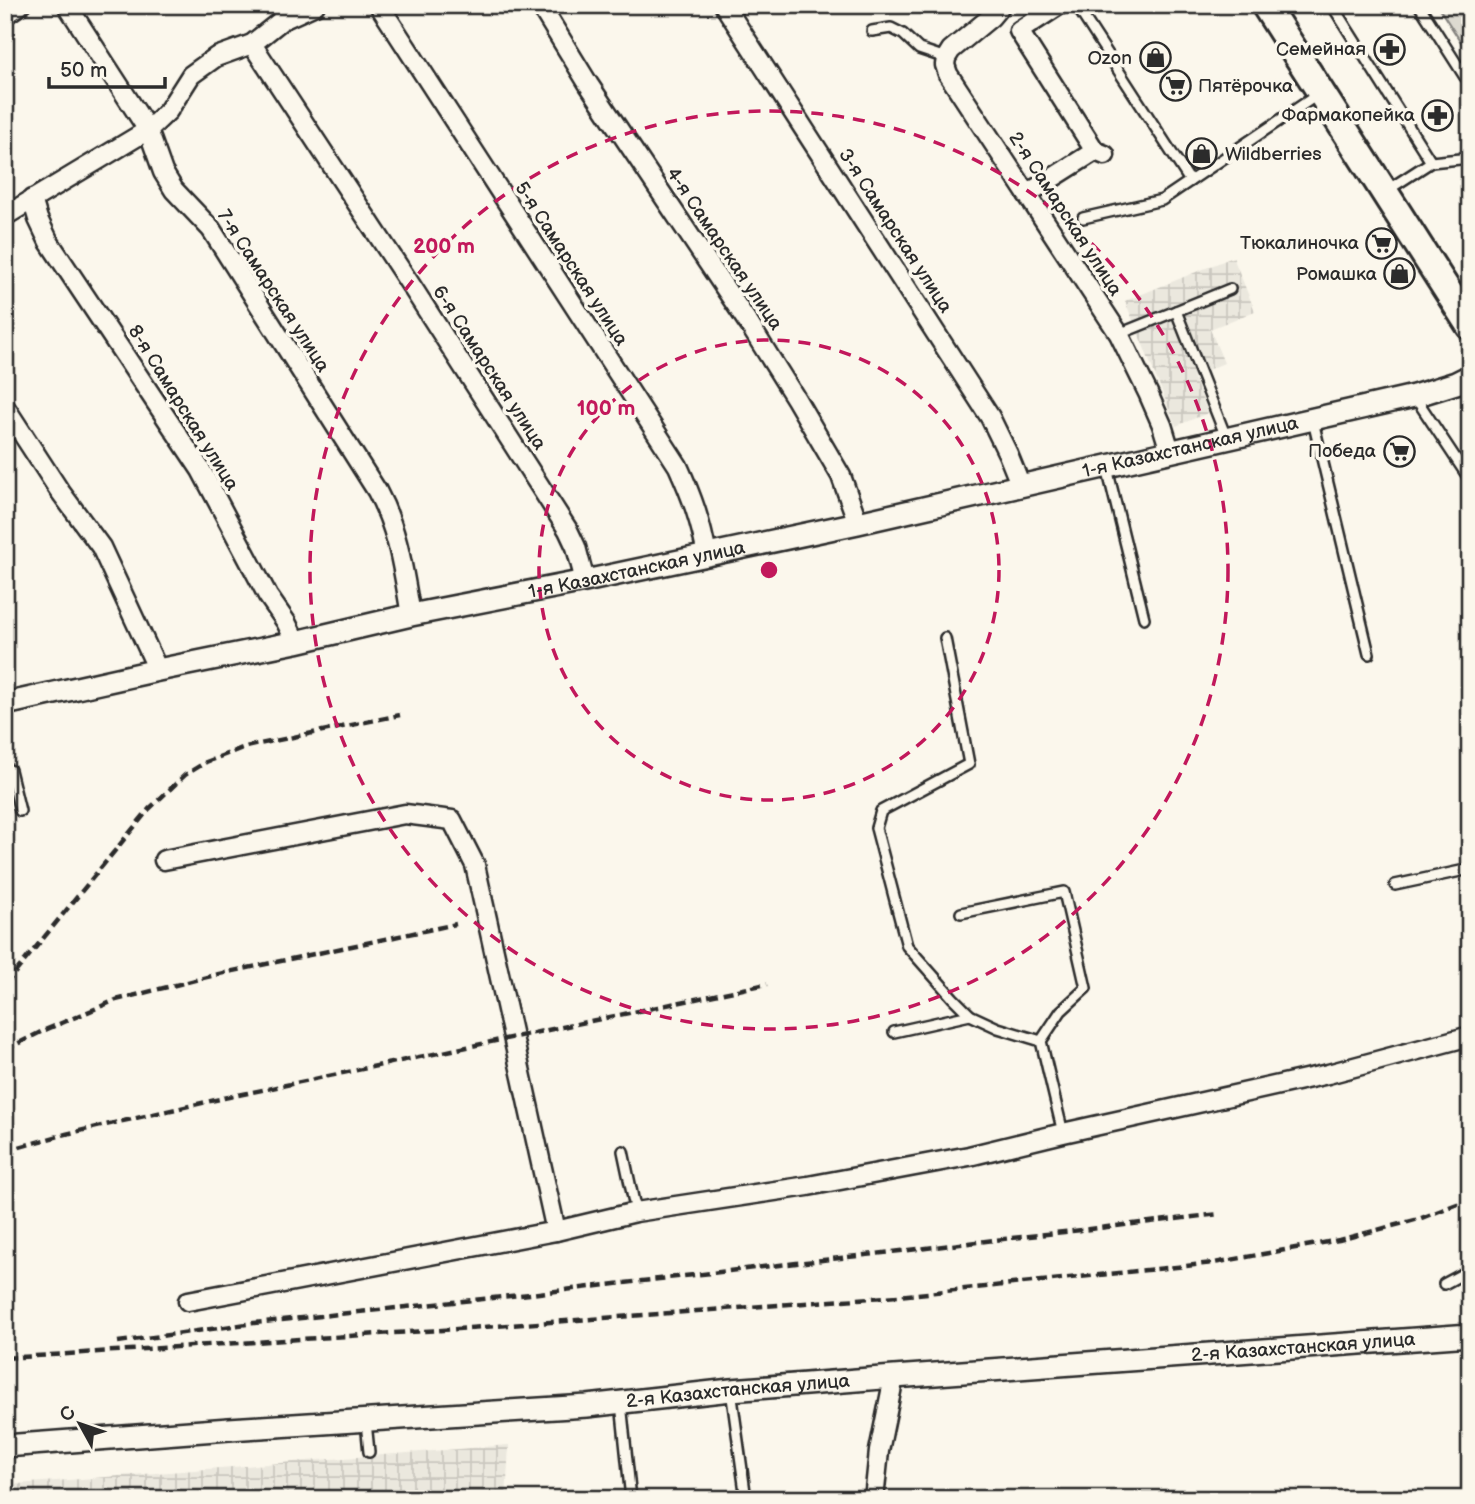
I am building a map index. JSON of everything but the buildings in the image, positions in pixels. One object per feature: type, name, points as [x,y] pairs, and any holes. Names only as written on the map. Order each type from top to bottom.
[{"type":"main road","points":[[1265,5],[1470,326]]},
{"type":"street","points":[[5,15],[20,5]]},
{"type":"street","name":"7-я Самарская улица","points":[[67,5],[148,130],[163,172],[174,190],[211,229],[377,491],[396,536],[411,615]]},
{"type":"street","points":[[5,216],[148,130],[169,111],[191,75],[216,57],[252,44],[277,13],[315,5]]},
{"type":"street","name":"5-я Самарская улица","points":[[379,5],[678,466],[695,506],[707,555]]},
{"type":"street","name":"4-я Самарская улица","points":[[540,5],[589,85],[796,398],[841,476],[858,523]]},
{"type":"street","name":"3-я Самарская улица","points":[[724,5],[990,417],[1021,486]]},
{"type":"street","points":[[1027,194],[1100,153],[1019,31],[1059,5]]},
{"type":"street","points":[[946,58],[951,50],[996,11]]},
{"type":"street","name":"6-я Самарская улица","points":[[252,44],[568,530],[576,547],[585,581]]},
{"type":"street","name":"2-я Самарская улица","points":[[946,58],[947,74],[1119,334],[1157,414],[1170,451]]},
{"type":"street","name":"8-я Самарская улица","points":[[32,199],[49,242],[201,470],[268,596],[296,642]]},
{"type":"street","name":"1-я Казахстанская улица","points":[[5,704],[411,615],[858,523],[1414,396],[1470,376]]},
{"type":"street","points":[[5,407],[101,547],[158,670]]},
{"type":"street","points":[[164,860],[405,814],[452,820],[475,865],[556,1231]]},
{"type":"street","points":[[188,1301],[556,1231],[636,1212],[808,1186],[969,1156],[1328,1074],[1470,1036]]},
{"type":"street","name":"2-я Казахстанская улица","points":[[5,1446],[587,1406],[731,1390],[1470,1335]]},
{"type":"street","points":[[874,1499],[879,1451],[894,1377]]},
{"type":"lane","points":[[1076,5],[1189,181]]},
{"type":"lane","points":[[1332,5],[1431,162]]},
{"type":"lane","points":[[1419,5],[1465,77],[1470,74]]},
{"type":"lane","points":[[872,32],[891,28],[904,34],[919,48],[946,58]]},
{"type":"lane","points":[[1083,218],[1163,200],[1321,93]]},
{"type":"lane","points":[[1384,192],[1431,162],[1460,159],[1470,153]]},
{"type":"lane","points":[[1119,334],[1230,289]]},
{"type":"lane","points":[[1176,311],[1227,438]]},
{"type":"lane","points":[[1414,396],[1470,480]]},
{"type":"lane","points":[[1312,419],[1369,654]]},
{"type":"lane","points":[[1107,466],[1144,618]]},
{"type":"lane","points":[[945,638],[970,764],[881,811],[876,828],[907,946],[970,1015],[998,1028],[1041,1041]]},
{"type":"lane","points":[[10,770],[20,811]]},
{"type":"lane","points":[[1395,885],[1470,869]]},
{"type":"lane","points":[[961,913],[1063,892],[1086,989],[1061,1011],[1041,1041],[1063,1133]]},
{"type":"lane","points":[[894,1032],[970,1015]]},
{"type":"lane","points":[[622,1150],[636,1212]]},
{"type":"lane","points":[[1444,1284],[1470,1270]]},
{"type":"lane","points":[[731,1390],[746,1499]]},
{"type":"lane","points":[[621,1402],[631,1499]]},
{"type":"lane","points":[[366,1420],[369,1452]]},
{"type":"shaded area","points":[[1437,5],[1470,5],[1470,56]]},
{"type":"shaded area","points":[[1233,257],[1255,311],[1210,329],[1224,363],[1193,376],[1208,413],[1176,426],[1125,301]]},
{"type":"shaded area","points":[[509,1445],[506,1499],[5,1499],[5,1485]]},
{"type":"railway","points":[[5,985],[149,809],[185,775],[206,762],[245,747],[400,715]]},
{"type":"railway","points":[[5,1050],[116,1000],[219,974],[456,924]]},
{"type":"railway","points":[[5,1151],[66,1134],[224,1098],[767,984]]},
{"type":"railway","points":[[5,1358],[457,1329],[898,1296],[1214,1263],[1339,1240],[1419,1219],[1470,1199]]},
{"type":"railway","points":[[118,1342],[254,1323],[530,1294],[1219,1214]]},
{"type":"place","name":"Семейная","points":[[1389,49]]},
{"type":"place","name":"Ozon","points":[[1155,58]]},
{"type":"place","name":"Пятёрочка","points":[[1175,86]]},
{"type":"place","name":"Фармакопейка","points":[[1438,115]]},
{"type":"place","name":"Wildberries","points":[[1202,154]]},
{"type":"place","name":"Тюкалиночка","points":[[1382,243]]},
{"type":"place","name":"Ромашка","points":[[1400,274]]},
{"type":"place","name":"Победа","points":[[1399,451]]}]
